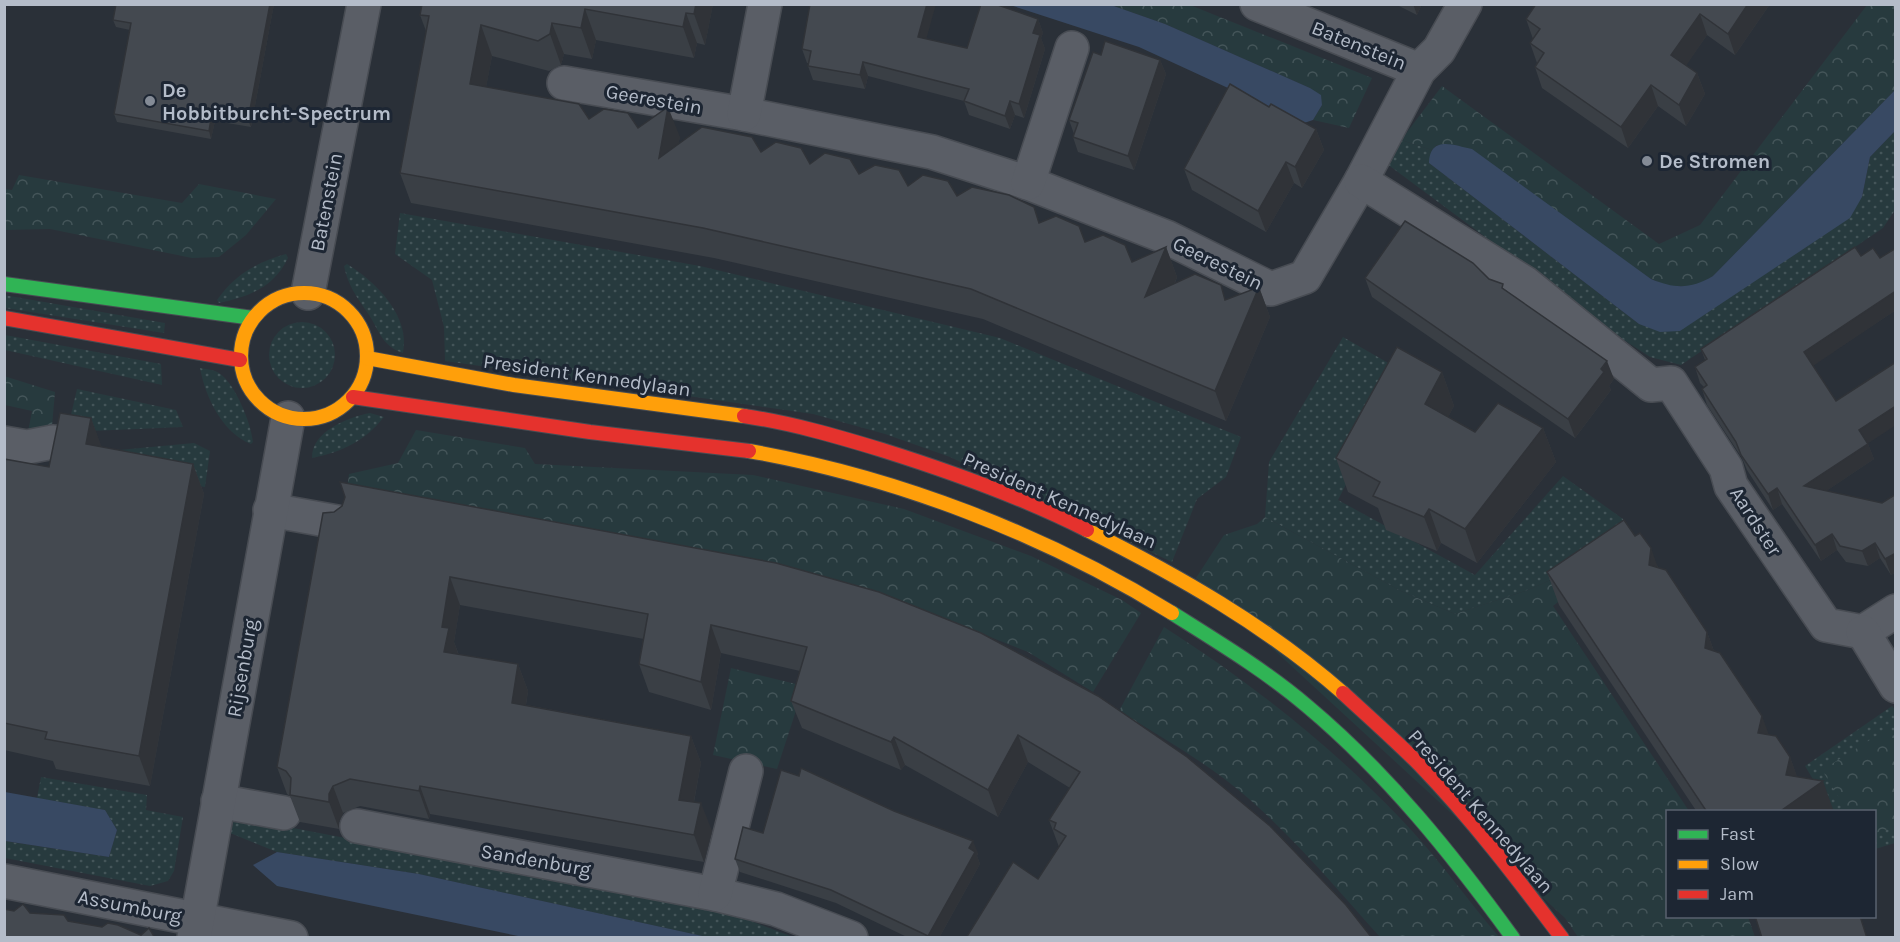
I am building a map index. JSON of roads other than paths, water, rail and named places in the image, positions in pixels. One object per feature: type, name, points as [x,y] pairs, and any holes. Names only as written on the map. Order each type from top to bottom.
[{"type":"street","name":"Batenstein","points":[[308,293],[364,4]]},
{"type":"street","points":[[744,114],[765,4]]},
{"type":"street","name":"Batenstein","points":[[1257,4],[1419,70],[1440,50],[1465,4]]},
{"type":"street","points":[[1028,183],[1072,48]]},
{"type":"street","name":"Geerestein","points":[[564,83],[744,114],[932,153],[1028,183],[1166,237],[1271,289],[1305,277],[1361,181],[1419,70]]},
{"type":"street","name":"Aardster","points":[[1361,181],[1525,283],[1651,385],[1671,383],[1726,468],[1731,486],[1826,625],[1863,632]]},
{"type":"street","points":[[4,284],[201,314],[253,318]]},
{"type":"street","points":[[308,293],[331,299],[351,314],[363,334],[367,358],[363,378],[353,397],[334,412],[312,419],[288,418],[269,410],[254,396],[244,379],[240,360],[242,342],[253,318],[278,299],[308,293]]},
{"type":"street","points":[[4,318],[240,360]]},
{"type":"street","name":"President Kennedylaan","points":[[367,358],[557,392],[784,423],[950,471],[1103,537],[1173,573],[1277,643],[1388,735],[1450,799],[1518,879],[1562,938]]},
{"type":"street","points":[[353,397],[549,427],[780,457],[870,479],[944,502],[1080,561],[1155,601],[1262,671],[1317,715],[1376,770],[1424,824],[1513,938]]},
{"type":"street","name":"Rijsenburg","points":[[196,928],[288,418]]},
{"type":"street","points":[[4,443],[27,447],[53,442]]},
{"type":"street","points":[[270,510],[337,522]]},
{"type":"street","points":[[1896,611],[1863,632],[1896,686]]},
{"type":"street","points":[[715,894],[746,771]]},
{"type":"street","points":[[218,801],[284,813]]},
{"type":"street","name":"Sandenburg","points":[[357,826],[715,894],[776,909],[850,938]]},
{"type":"street","name":"Assumburg","points":[[4,881],[196,928],[291,938]]},
{"type":"water","points":[[1010,5],[1111,5],[1165,24],[1310,88],[1321,95],[1322,105],[1313,120],[1304,123],[1139,47]]},
{"type":"water","points":[[1895,90],[1895,131],[1870,157],[1862,197],[1850,218],[1680,331],[1660,332],[1639,324],[1429,163],[1433,148],[1438,145],[1450,144],[1472,149],[1651,279],[1668,285],[1690,285],[1713,276]]},
{"type":"water","points":[[5,792],[105,810],[117,830],[109,857],[5,841]]},
{"type":"water","points":[[277,852],[419,874],[707,937],[523,937],[277,886],[253,865]]},
{"type":"place","name":"De Hobbitburcht-Spectrum","points":[[150,101]]},
{"type":"place","name":"De Stromen","points":[[1647,161]]}]
